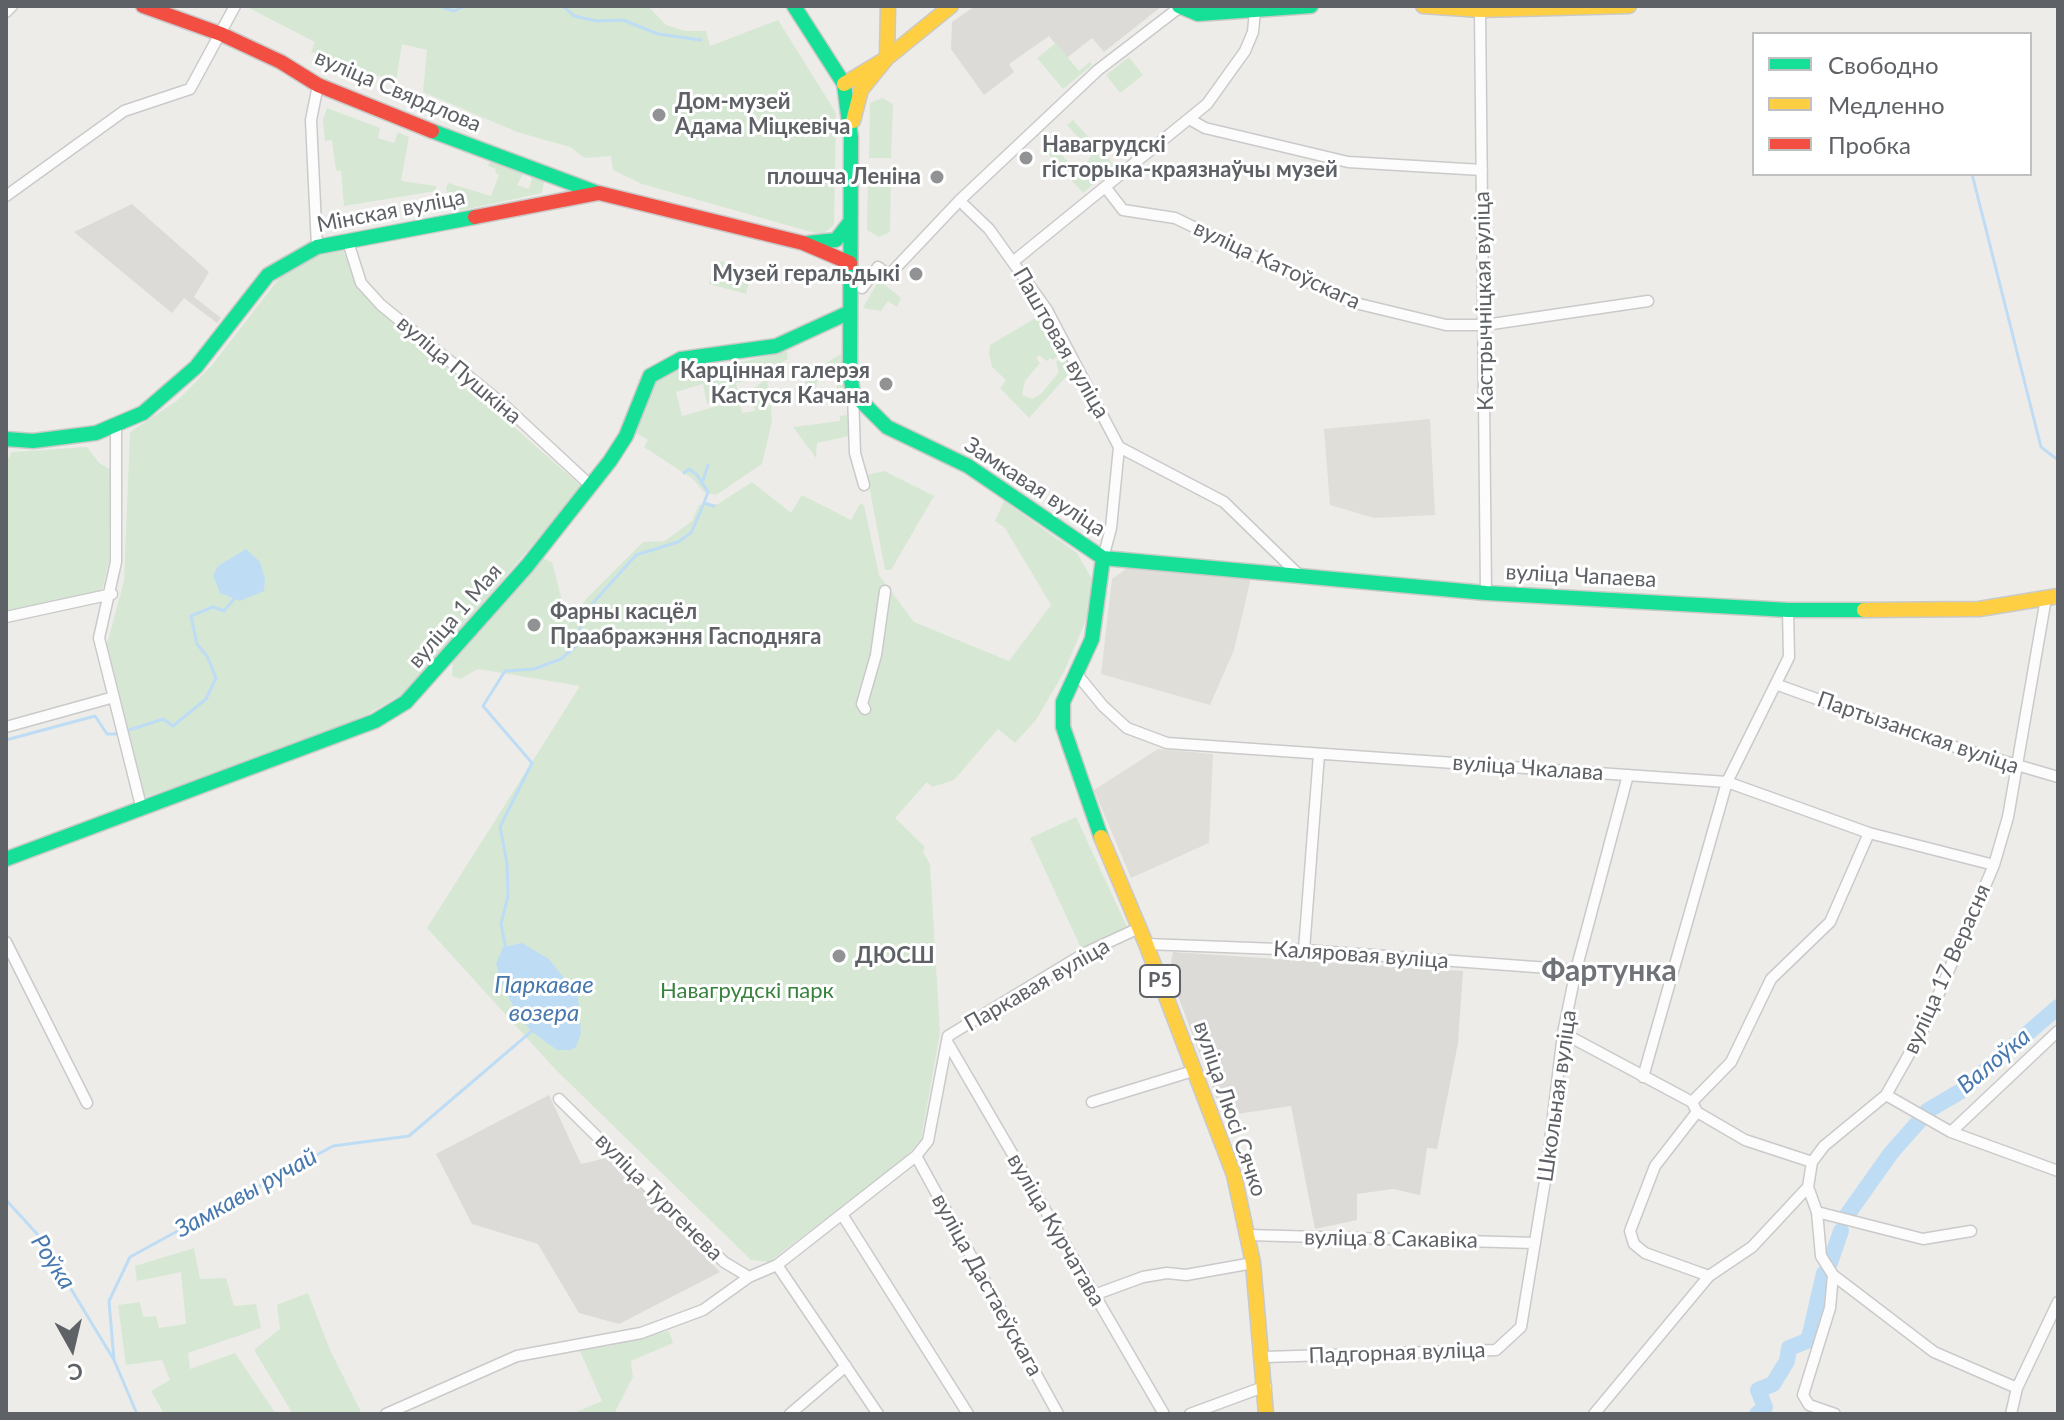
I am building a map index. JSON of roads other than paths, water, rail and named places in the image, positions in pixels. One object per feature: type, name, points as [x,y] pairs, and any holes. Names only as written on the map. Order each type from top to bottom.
[{"type":"street","points":[[6,12],[12,6]]},
{"type":"street","name":"вуліца Свярдлова","points":[[143,6],[221,34],[281,62],[318,85],[548,177],[599,193]]},
{"type":"street","points":[[6,196],[124,111],[190,89],[235,6]]},
{"type":"street","points":[[794,6],[844,84],[851,138],[850,312],[855,453],[864,485]]},
{"type":"street","points":[[851,138],[861,90],[887,58],[888,6]]},
{"type":"street","points":[[844,84],[887,58],[951,6]]},
{"type":"street","points":[[862,288],[878,267],[889,275],[1006,155],[1098,70],[1179,6],[1198,14],[1311,6]]},
{"type":"street","points":[[1423,6],[1480,10],[1629,6]]},
{"type":"street","name":"Кастрычніцкая вуліца","points":[[1480,10],[1486,593]]},
{"type":"street","points":[[1014,261],[1207,104],[1245,51],[1253,32],[1255,11]]},
{"type":"street","points":[[317,247],[311,120],[318,85]]},
{"type":"street","points":[[1191,120],[1205,128],[1348,162],[1482,170]]},
{"type":"street","points":[[548,177],[554,190],[550,201]]},
{"type":"street","name":"вуліца Катоўскага","points":[[1106,188],[1123,210],[1175,218],[1347,301],[1446,325],[1485,325],[1648,301]]},
{"type":"street","name":"Мінская вуліца","points":[[6,439],[63,439],[116,427],[143,413],[188,376],[268,275],[317,247],[599,193],[803,243],[850,263]]},
{"type":"street","name":"Паштовая вуліца","points":[[965,206],[1014,261],[1047,310],[1119,447]]},
{"type":"street","name":"Мінская вуліца","points":[[803,243],[836,240],[850,222]]},
{"type":"street","name":"вуліца Пушкіна","points":[[348,242],[361,283],[381,305],[505,406],[590,485]]},
{"type":"street","name":"вуліца 1 Мая","points":[[6,859],[375,721],[406,702],[527,566],[623,444],[644,386],[662,367],[692,356],[759,351],[793,340],[840,313],[850,312]]},
{"type":"street","name":"Замкавая вуліца","points":[[853,393],[887,427],[968,466],[1103,558]]},
{"type":"street","points":[[116,427],[116,562],[112,594],[99,638],[141,806]]},
{"type":"street","points":[[1103,558],[1111,528],[1119,447],[1224,502],[1299,575]]},
{"type":"street","name":"вуліца Чапаева","points":[[1103,558],[1486,593],[1788,610],[1967,610],[2052,597]]},
{"type":"street","name":"вуліца Люсі Сячко","points":[[1103,558],[1092,639],[1063,702],[1063,727],[1071,758],[1234,1175],[1253,1263],[1264,1357],[1266,1414]]},
{"type":"street","points":[[865,709],[862,704],[876,655],[885,591]]},
{"type":"street","points":[[6,617],[112,594]]},
{"type":"street","name":"вуліца 17 Верасня","points":[[1812,1162],[1824,1146],[1886,1095],[1925,1026],[1994,865],[2008,817],[2014,767],[2052,597]]},
{"type":"street","points":[[1643,1077],[1727,782],[1778,685],[1789,657],[1788,610]]},
{"type":"street","name":"вуліца Чкалава","points":[[1076,673],[1103,706],[1127,728],[1145,737],[1190,747],[1727,782],[1869,833],[1994,865]]},
{"type":"street","name":"Партызанская вуліца","points":[[1778,685],[2014,767],[2058,777]]},
{"type":"street","points":[[6,727],[114,697]]},
{"type":"street","points":[[1304,950],[1319,754]]},
{"type":"street","name":"Школьная вуліца","points":[[1521,1327],[1563,1033],[1576,970],[1628,775]]},
{"type":"street","points":[[1709,1276],[1645,1253],[1634,1244],[1630,1231],[1655,1166],[1695,1107],[1731,1062],[1771,979],[1830,922],[1869,833]]},
{"type":"street","name":"Паркавая вуліца","points":[[777,1265],[843,1216],[916,1156],[928,1141],[949,1045],[948,1036],[1085,953],[1139,928]]},
{"type":"street","points":[[6,942],[87,1103]]},
{"type":"street","name":"Каляровая вуліца","points":[[1146,944],[1304,950],[1576,970]]},
{"type":"street","points":[[1951,1132],[1975,1113],[2058,1031]]},
{"type":"street","points":[[1563,1033],[1695,1107],[1745,1140],[1812,1162],[1808,1187],[1817,1212],[1821,1256],[1833,1275],[1934,1352],[2017,1388]]},
{"type":"street","name":"вуліца Курчатава","points":[[949,1045],[1164,1414]]},
{"type":"street","points":[[1092,1102],[1193,1071]]},
{"type":"street","points":[[1886,1095],[1951,1132],[2058,1171]]},
{"type":"street","name":"вуліца Тургенева","points":[[559,1099],[724,1262],[749,1277]]},
{"type":"street","name":"вуліца Дастаеўскага","points":[[916,1156],[1058,1414]]},
{"type":"street","points":[[1594,1414],[1709,1276],[1752,1247],[1808,1187]]},
{"type":"street","points":[[1817,1212],[1923,1239],[1971,1231]]},
{"type":"street","points":[[843,1216],[968,1414]]},
{"type":"street","name":"вуліца 8 Сакавіка","points":[[1248,1235],[1535,1243]]},
{"type":"street","points":[[1094,1295],[1143,1277],[1167,1273],[1186,1275],[1253,1263]]},
{"type":"street","points":[[386,1414],[517,1356],[641,1333],[703,1310],[749,1277],[777,1265],[878,1414]]},
{"type":"street","points":[[1833,1275],[1830,1308],[1803,1395],[1809,1405],[1835,1414]]},
{"type":"street","points":[[2011,1414],[2017,1388],[2058,1302]]},
{"type":"street","name":"Падгорная вуліца","points":[[1264,1357],[1496,1350],[1521,1327]]},
{"type":"street","points":[[790,1414],[846,1366]]},
{"type":"street","points":[[1190,1414],[1266,1386]]},
{"type":"water","points":[[246,549],[260,562],[265,579],[264,591],[240,601],[220,593],[213,576],[218,566]]},
{"type":"water","name":"Паркавае возера","points":[[522,943],[549,959],[578,996],[581,1033],[576,1047],[571,1050],[557,1050],[532,1032],[516,1012],[501,982],[496,964],[503,947]]},
{"type":"waterway","name":"Роўка","points":[[439,6],[454,11],[465,6]]},
{"type":"waterway","name":"Роўка","points":[[563,6],[574,16],[597,21],[623,20],[658,34],[701,40]]},
{"type":"waterway","points":[[1973,176],[2041,447],[2058,460]]},
{"type":"waterway","points":[[703,480],[708,465]]},
{"type":"waterway","points":[[684,473],[689,469],[697,475],[708,492],[704,503]]},
{"type":"waterway","name":"Замкавы ручай","points":[[506,950],[501,924],[508,896],[507,863],[500,827],[532,763],[483,706],[505,671],[534,669],[561,659],[576,646],[584,613],[636,555],[678,542],[691,533],[704,503],[714,506]]},
{"type":"waterway","points":[[126,731],[163,719],[173,726],[206,699],[216,678],[207,656],[197,644],[191,616],[213,607],[224,611],[234,599]]},
{"type":"waterway","points":[[571,634],[575,645]]},
{"type":"waterway","points":[[6,740],[95,716],[107,734],[117,734]]},
{"type":"waterway","name":"Валоўка","points":[[1927,1111],[1961,1091],[2058,1007]]},
{"type":"waterway","name":"Замкавы ручай","points":[[114,1360],[109,1301],[130,1257],[333,1146],[409,1136],[533,1030]]},
{"type":"waterway","name":"Валоўка","points":[[1847,1215],[1891,1153],[1921,1119]]},
{"type":"waterway","name":"Роўка","points":[[6,1200],[39,1236],[114,1360],[137,1414]]},
{"type":"waterway","name":"Валоўка","points":[[1830,1263],[1841,1231]]},
{"type":"waterway","name":"Валоўка","points":[[1757,1414],[1765,1407],[1758,1390],[1773,1384],[1787,1361],[1789,1348],[1807,1341],[1824,1273]]},
{"type":"place","name":"Дом-музей Адама Міцкевіча","points":[[659,115]]},
{"type":"place","name":"Навагрудскі гісторыка-краязнаўчы музей","points":[[1026,158]]},
{"type":"place","name":"плошча Леніна","points":[[937,177]]},
{"type":"place","name":"Музей геральдыкі","points":[[916,274]]},
{"type":"place","name":"Карцінная галерэя Кастуся Качана","points":[[886,384]]},
{"type":"place","name":"Фарны касцёл Праабражэння Гасподняга","points":[[534,625]]},
{"type":"place","name":"ДЮСШ","points":[[839,956]]},
{"type":"district","name":"Фартунка","points":[[1609,971]]},
{"type":"park label","name":"Навагрудскі парк","points":[[747,991]]}]
